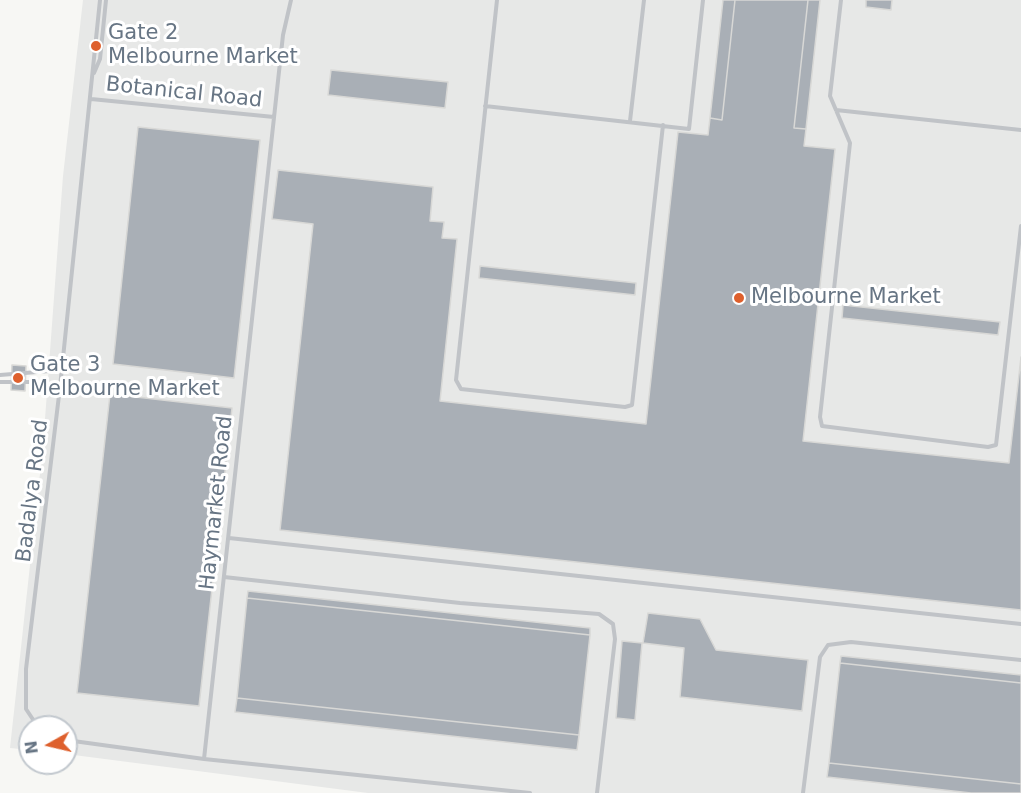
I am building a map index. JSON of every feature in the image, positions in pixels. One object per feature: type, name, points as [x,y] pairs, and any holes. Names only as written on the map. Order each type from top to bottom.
[{"type":"lane","name":"Badalya Road","points":[[30,715],[26,709],[26,669],[62,370],[100,0]]},
{"type":"lane","name":"Badalya Road","points":[[93,76],[100,59],[106,0]]},
{"type":"lane","name":"Haymarket Road","points":[[204,759],[284,27],[291,0]]},
{"type":"lane","points":[[497,0],[457,385],[464,390],[615,406],[628,407],[634,401],[663,125]]},
{"type":"lane","points":[[630,121],[644,0]]},
{"type":"lane","points":[[485,106],[689,129],[703,0]]},
{"type":"lane","points":[[841,0],[830,96],[850,143],[820,417],[824,428],[988,447],[996,445],[1021,226]]},
{"type":"lane","name":"Botanical Road","points":[[91,99],[274,117]]},
{"type":"lane","points":[[836,110],[1021,130]]},
{"type":"lane","points":[[0,375],[62,370]]},
{"type":"lane","points":[[0,382],[31,382],[60,387]]},
{"type":"lane","points":[[229,538],[1021,624]]},
{"type":"lane","points":[[224,577],[460,603],[599,614],[613,624],[615,639],[597,793]]},
{"type":"lane","points":[[802,793],[820,657],[828,645],[851,642],[1021,660]]},
{"type":"lane","points":[[78,742],[204,759],[530,793]]},
{"type":"shaded area","points":[[83,0],[1021,0],[1021,793],[368,793],[78,756],[78,715],[18,715],[18,749],[10,748],[43,446],[63,176]]},
{"type":"building","points":[[723,0],[735,0],[722,120],[710,118]]},
{"type":"building","name":"Melbourne Market","points":[[735,0],[808,0],[794,128],[806,129],[804,146],[835,149],[803,441],[1009,463],[1021,357],[1021,610],[280,530],[313,224],[272,219],[278,170],[433,187],[430,221],[444,222],[442,238],[457,239],[440,401],[646,424],[678,132],[708,135],[710,118],[722,120]]},
{"type":"building","points":[[808,0],[820,0],[806,129],[794,128]]},
{"type":"building","points":[[866,0],[892,0],[891,10],[866,7]]},
{"type":"building","points":[[331,70],[448,82],[445,108],[328,95]]},
{"type":"building","points":[[138,127],[260,140],[234,378],[113,364]]},
{"type":"building","points":[[480,266],[636,283],[635,295],[479,278]]},
{"type":"building","points":[[843,305],[1000,322],[998,335],[842,318]]},
{"type":"building","name":"Gate 3 Melbourne Market","points":[[12,365],[26,366],[25,391],[11,390]]},
{"type":"building","points":[[110,394],[232,408],[199,706],[77,693]]},
{"type":"building","points":[[248,591],[590,628],[590,635],[247,598]]},
{"type":"building","points":[[247,598],[590,635],[579,735],[237,698]]},
{"type":"building","points":[[648,613],[700,619],[716,650],[808,660],[802,711],[680,697],[684,648],[643,643]]},
{"type":"building","points":[[622,641],[642,643],[635,720],[616,718]]},
{"type":"building","points":[[841,656],[1021,675],[1021,683],[840,663]]},
{"type":"building","points":[[840,663],[1021,683],[1021,784],[829,763]]},
{"type":"building","points":[[237,698],[579,735],[577,750],[235,712]]},
{"type":"building","points":[[829,763],[1021,784],[1021,793],[971,793],[827,777]]},
{"type":"place","name":"Gate 2 Melbourne Market","points":[[96,46]]},
{"type":"place","name":"Melbourne Market","points":[[739,298]]},
{"type":"place","name":"Gate 3 Melbourne Market","points":[[18,378]]}]
